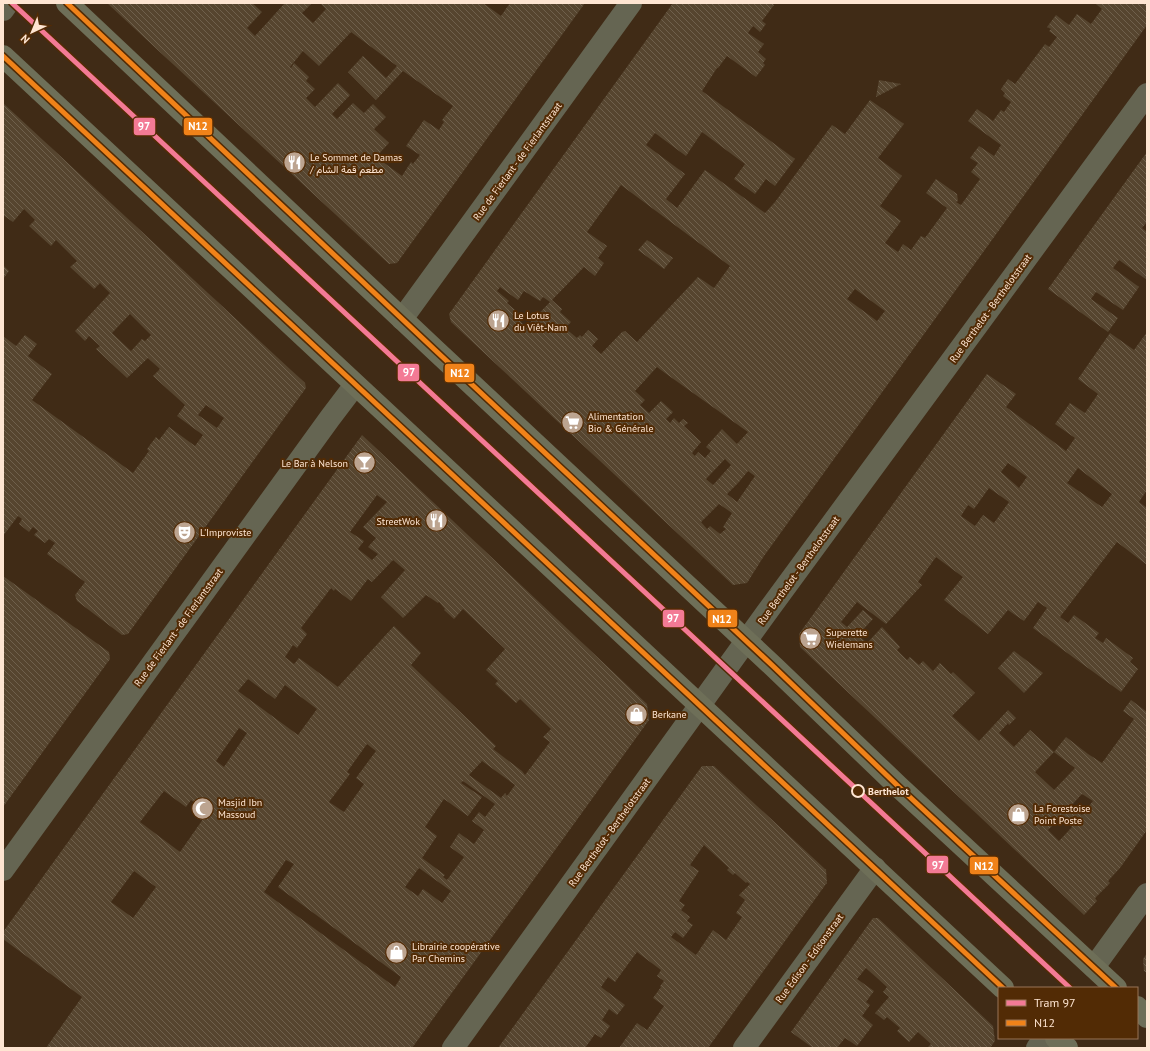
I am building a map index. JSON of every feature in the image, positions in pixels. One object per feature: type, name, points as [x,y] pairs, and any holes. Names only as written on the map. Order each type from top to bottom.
[{"type":"main road","points":[[67,3],[905,792],[1115,987]]},
{"type":"main road","points":[[3,56],[1002,987]]},
{"type":"main road","points":[[1138,1008],[1147,1017]]},
{"type":"main road","points":[[1057,1039],[1067,1048]]},
{"type":"street","points":[[3,10],[8,3]]},
{"type":"street","name":"Rue de Fierlant - de Fierlantstraat","points":[[402,319],[632,3]]},
{"type":"street","name":"Rue Berthelot - Berthelotstraat","points":[[453,1048],[746,641],[1147,94]]},
{"type":"street","name":"Rue de Fierlant - de Fierlantstraat","points":[[3,870],[355,385]]},
{"type":"street","name":"Rue Edison - Edisonstraat","points":[[744,1048],[875,868]]},
{"type":"street","points":[[1094,967],[1147,894]]},
{"type":"street","points":[[1036,1048],[1043,1039]]},
{"type":"building","points":[[107,3],[252,3],[262,12],[247,28],[255,36],[285,3],[312,3],[302,13],[313,23],[326,9],[320,3],[483,3],[501,16],[510,3],[585,3],[397,263],[389,264]],"holes":[[[351,32],[397,66],[386,78],[363,56],[348,72],[376,100],[403,71],[453,106],[442,120],[444,122],[439,130],[424,120],[406,146],[420,155],[413,164],[411,162],[402,176],[376,157],[389,143],[374,129],[386,117],[373,104],[364,113],[353,103],[337,119],[332,114],[350,95],[338,83],[315,107],[306,98],[315,89],[306,81],[309,77],[294,63],[291,68],[290,67],[303,51],[319,66]]]},
{"type":"building","points":[[673,3],[772,3],[774,5],[762,21],[766,24],[760,32],[753,26],[748,33],[764,44],[758,52],[766,59],[763,63],[765,65],[756,77],[727,56],[702,91],[795,159],[775,186],[766,179],[755,194],[734,179],[745,164],[702,132],[686,156],[655,133],[646,145],[685,174],[666,199],[677,208],[705,170],[765,213],[775,202],[832,125],[845,134],[870,100],[904,124],[878,158],[902,176],[880,206],[901,221],[885,243],[898,252],[903,244],[911,250],[921,236],[925,238],[947,208],[926,193],[936,179],[957,194],[958,201],[956,202],[961,205],[980,179],[971,172],[978,163],[970,158],[979,146],[994,156],[1001,145],[968,121],[977,109],[993,121],[1001,110],[1004,112],[1011,102],[1003,96],[1005,93],[1001,89],[1008,79],[1015,84],[1045,44],[1049,47],[1057,37],[1049,31],[1051,29],[1047,27],[1056,15],[1069,25],[1077,14],[1091,24],[1102,9],[1095,3],[1147,3],[1147,25],[764,556],[747,583],[733,585],[451,322],[449,314]],"holes":[[[621,185],[730,266],[714,288],[698,277],[637,342],[625,331],[622,332],[601,354],[592,346],[598,339],[588,330],[582,337],[580,335],[577,338],[565,328],[571,322],[560,312],[562,309],[552,300],[584,267],[595,276],[604,263],[598,258],[607,246],[587,232]],[[500,287],[518,300],[524,291],[540,301],[543,297],[550,302],[526,327],[519,320],[523,317],[507,303],[509,301],[497,291]],[[855,289],[885,311],[877,321],[847,299]],[[657,367],[748,432],[737,444],[722,429],[706,447],[711,451],[705,458],[698,452],[695,456],[692,453],[701,442],[684,426],[688,423],[683,419],[679,423],[674,418],[670,423],[666,419],[673,412],[661,401],[649,413],[640,405],[645,400],[635,391]],[[725,459],[731,465],[713,485],[706,479]],[[748,471],[755,476],[737,502],[727,494]],[[719,504],[732,513],[723,527],[726,529],[720,534],[710,526],[707,529],[701,522]]]},
{"type":"building","points":[[879,80],[901,84],[876,97]]},
{"type":"building","points":[[3,103],[305,383],[306,388],[128,634],[122,635],[77,601],[75,595],[85,582],[47,554],[55,543],[49,539],[45,543],[34,535],[38,531],[33,527],[29,532],[19,524],[22,519],[18,516],[3,536],[3,336],[16,346],[25,335],[37,344],[28,356],[52,374],[32,400],[133,473],[149,451],[147,449],[156,437],[159,440],[169,427],[195,446],[203,435],[177,416],[185,405],[153,376],[160,369],[148,358],[127,378],[96,349],[100,346],[89,336],[85,341],[75,331],[110,293],[100,283],[94,289],[70,267],[77,261],[56,240],[51,246],[29,226],[35,220],[24,209],[13,222],[3,215]],"holes":[[[130,314],[151,335],[145,341],[142,339],[131,351],[112,333]],[[206,405],[224,418],[217,428],[198,415]]]},
{"type":"building","points":[[1147,152],[1147,222],[1142,228],[1147,232],[1147,280],[1119,260],[1113,268],[1139,287],[1123,310],[1096,292],[1091,299],[1118,318],[1108,332],[1048,289]]},
{"type":"building","points":[[647,240],[673,258],[664,269],[638,250]]},
{"type":"building","points":[[3,265],[9,271],[3,279]]},
{"type":"building","points":[[1147,332],[1147,490],[1139,502],[1147,508],[1147,565],[1117,542],[1060,617],[1068,623],[1074,615],[1099,633],[1095,638],[1103,643],[1106,638],[1133,658],[1130,662],[1138,669],[1121,692],[1033,628],[1047,608],[1038,602],[1024,621],[1008,610],[988,634],[944,600],[963,577],[936,557],[918,582],[922,585],[886,624],[857,602],[841,622],[847,627],[863,610],[873,619],[858,635],[867,643],[882,627],[900,647],[897,650],[907,660],[910,657],[919,665],[923,661],[933,671],[940,663],[951,674],[953,672],[975,693],[952,716],[979,741],[1008,710],[1016,718],[1009,725],[1008,723],[999,733],[1014,747],[1030,730],[1054,752],[1066,737],[1102,763],[1134,719],[1123,711],[1131,700],[1147,712],[1147,830],[1120,868],[1108,881],[1110,883],[1095,898],[1097,901],[1084,915],[800,647],[799,634],[987,374],[1016,394],[1006,407],[1066,451],[1075,438],[1055,424],[1070,403],[1085,413],[1098,394],[1078,379],[1110,333],[1134,350]],"holes":[[[1008,463],[1027,477],[1019,488],[1001,472]],[[1078,468],[1112,494],[1102,507],[1067,483]],[[989,488],[1009,502],[994,523],[983,515],[975,526],[961,516],[968,505],[974,509]],[[1054,752],[1075,768],[1054,790],[1035,772]],[[1082,794],[1093,801],[1082,815],[1070,807]],[[1061,817],[1072,827],[1059,841],[1048,830]]]},
{"type":"building","points":[[362,435],[647,704],[649,720],[412,1048],[46,1048],[82,997],[3,939],[3,932]],"holes":[[[377,495],[387,502],[363,527],[376,538],[368,547],[378,554],[372,560],[358,549],[364,541],[350,532]],[[393,560],[405,570],[381,597],[403,618],[426,595],[438,603],[439,602],[445,609],[444,610],[454,619],[463,609],[505,649],[486,670],[498,681],[495,684],[516,703],[520,699],[551,729],[543,737],[550,742],[525,775],[522,771],[493,749],[496,746],[411,665],[421,653],[394,626],[338,687],[299,658],[294,664],[285,657],[293,645],[297,648],[307,634],[301,628],[331,588],[334,591],[335,589],[351,601],[368,579],[372,582]],[[248,679],[275,699],[285,685],[317,709],[298,735],[238,691]],[[239,728],[247,733],[224,767],[216,761]],[[367,744],[376,751],[356,778],[364,784],[344,812],[329,802],[350,774],[347,772]],[[482,761],[515,785],[507,796],[505,793],[501,798],[469,775]],[[463,781],[495,804],[485,817],[479,812],[472,821],[484,830],[474,844],[459,833],[450,847],[464,857],[447,880],[443,877],[445,875],[422,858],[437,836],[425,827],[444,799],[468,816],[482,797],[461,783]],[[164,791],[186,807],[191,800],[208,812],[180,852],[140,822]],[[286,860],[294,864],[278,887],[401,977],[395,987],[264,892]],[[419,868],[451,891],[442,903],[423,889],[418,896],[405,887]],[[134,871],[156,887],[133,918],[111,902]]]},
{"type":"building","points":[[3,576],[109,652],[110,659],[3,807]]},
{"type":"building","points":[[1014,651],[1043,673],[1024,693],[998,668]]},
{"type":"building","points":[[702,766],[714,766],[826,869],[827,884],[708,1048],[619,1048],[637,1023],[647,1030],[664,1006],[653,998],[664,981],[657,976],[661,970],[637,952],[615,982],[608,977],[601,987],[625,1005],[617,1015],[609,1009],[602,1020],[610,1026],[601,1038],[595,1034],[585,1048],[498,1048]],"holes":[[[704,845],[729,868],[727,870],[733,875],[735,873],[746,883],[747,882],[750,884],[739,895],[745,900],[736,913],[742,917],[726,940],[713,930],[696,955],[671,937],[675,932],[683,938],[693,925],[687,921],[690,917],[681,910],[685,905],[679,901],[699,871],[690,865]]]},
{"type":"building","points":[[873,918],[878,918],[993,1026],[995,1041],[990,1048],[927,1048],[931,1044],[918,1032],[909,1042],[897,1031],[900,1028],[887,1017],[884,1020],[875,1013],[889,997],[883,992],[887,987],[866,968],[857,979],[874,991],[866,1002],[870,1005],[862,1016],[873,1025],[857,1046],[845,1038],[837,1048],[813,1048],[791,1032]]},
{"type":"building","points":[[1147,953],[1147,973],[1144,971],[1143,959]]},
{"type":"tram line","name":"97","points":[[12,3],[1069,987]]},
{"type":"transit line","name":"N12","points":[[67,3],[774,667],[899,787],[1115,987]]},
{"type":"transit line","name":"N12","points":[[3,56],[1002,987]]},
{"type":"place","name":"Le Sommet de Damas / مطعم قمة الشام","points":[[295,163]]},
{"type":"place","name":"Le Lotus du Viêt-Nam","points":[[499,321]]},
{"type":"place","name":"Alimentation Bio & Générale","points":[[572,422]]},
{"type":"place","name":"Le Bar à Nelson","points":[[364,463]]},
{"type":"place","name":"StreetWok","points":[[436,521]]},
{"type":"place","name":"L'Improviste","points":[[184,532]]},
{"type":"place","name":"Superette Wielemans","points":[[810,638]]},
{"type":"place","name":"Berkane","points":[[637,714]]},
{"type":"place","name":"Berthelot","points":[[858,791]]},
{"type":"place","name":"Masjid Ibn Massoud","points":[[202,808]]},
{"type":"place","name":"La Forestoise Point Poste","points":[[1018,814]]},
{"type":"place","name":"Librairie coopérative Par Chemins","points":[[397,952]]}]
